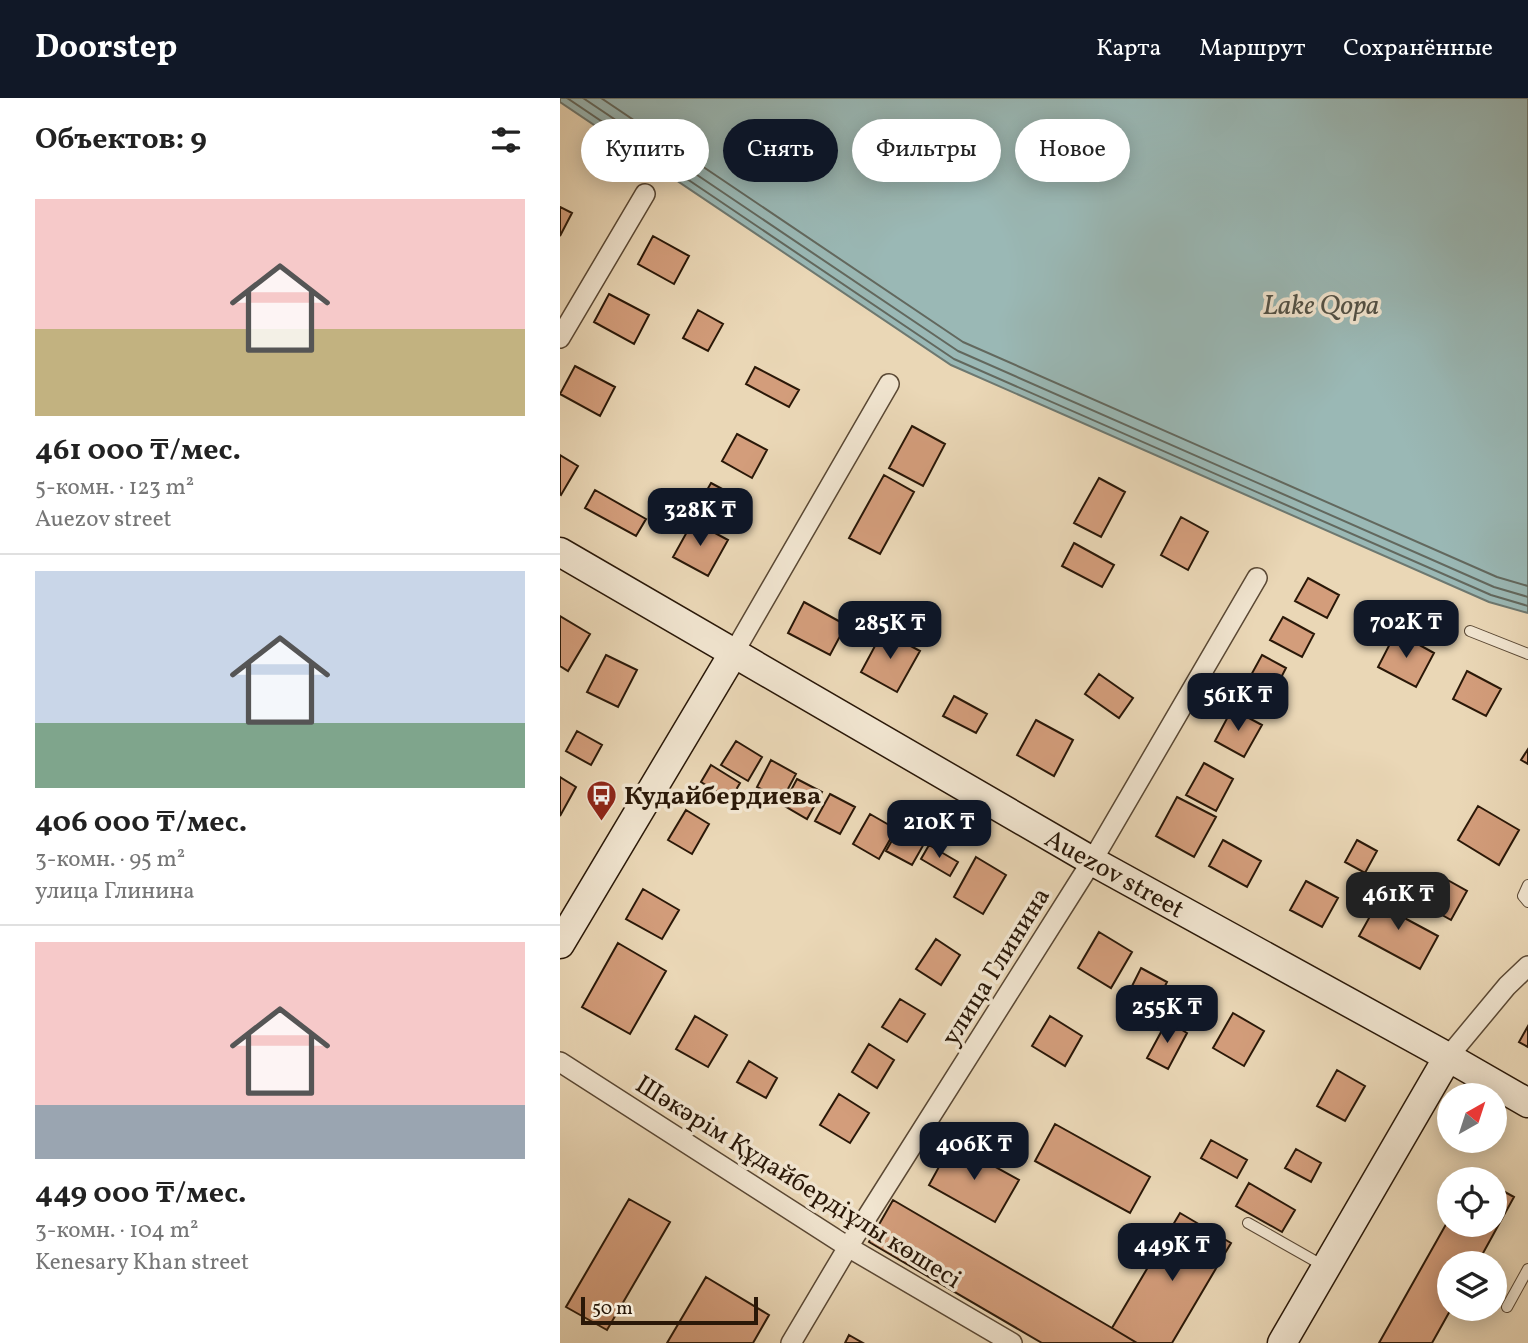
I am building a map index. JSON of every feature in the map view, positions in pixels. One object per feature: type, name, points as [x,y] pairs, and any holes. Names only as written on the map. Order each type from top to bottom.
[{"type":"main road","name":"Auezov street","points":[[560,552],[1092,861],[1528,1103]]},
{"type":"main road","points":[[560,944],[733,654]]},
{"type":"main road","points":[[1282,1343],[1448,1057]]},
{"type":"street","points":[[560,338],[645,194]]},
{"type":"street","points":[[733,654],[889,384]]},
{"type":"street","name":"улица Глинина","points":[[791,1343],[848,1247],[1092,861],[1257,578]]},
{"type":"street","points":[[1448,1057],[1507,986],[1528,966]]},
{"type":"street","name":"Шәкәрім Құдайбердіұлы көшесі","points":[[560,1062],[848,1247],[1012,1343]]},
{"type":"lane","points":[[1470,631],[1528,654]]},
{"type":"lane","points":[[1528,885],[1523,897],[1528,902]]},
{"type":"lane","points":[[1248,1223],[1326,1268]]},
{"type":"lane","points":[[1507,1307],[1528,1269]]},
{"type":"water","name":"Lake Qopa","points":[[560,98],[1528,98],[1528,613],[1489,602],[951,365],[679,182],[709,182],[709,119],[585,119],[560,102]]},
{"type":"building","points":[[560,207],[572,213],[560,236]]},
{"type":"building","points":[[653,236],[689,256],[674,284],[638,264]]},
{"type":"building","points":[[609,294],[649,315],[634,344],[594,322]]},
{"type":"building","points":[[698,310],[723,324],[708,351],[683,338]]},
{"type":"building","points":[[575,366],[615,387],[600,416],[560,394]]},
{"type":"building","points":[[755,367],[799,390],[789,407],[746,384]]},
{"type":"building","points":[[912,426],[945,444],[923,486],[889,468]]},
{"type":"building","points":[[737,434],[767,450],[752,478],[722,461]]},
{"type":"building","points":[[560,455],[578,466],[561,495],[560,494]]},
{"type":"building","points":[[884,475],[914,492],[880,554],[849,538]]},
{"type":"building","points":[[1099,478],[1125,492],[1101,537],[1074,523]]},
{"type":"building","points":[[711,483],[741,499],[730,521],[699,504]]},
{"type":"building","points":[[595,490],[646,519],[636,536],[585,508]]},
{"type":"building","points":[[1181,517],[1208,532],[1188,570],[1161,555]]},
{"type":"building","points":[[693,521],[728,540],[708,576],[673,557]]},
{"type":"building","points":[[1074,543],[1114,565],[1102,587],[1062,566]]},
{"type":"building","points":[[1308,578],[1339,595],[1327,618],[1295,601]]},
{"type":"building","points":[[804,602],[846,625],[830,655],[788,633]]},
{"type":"building","points":[[560,616],[590,634],[568,671],[560,666]]},
{"type":"building","points":[[1283,617],[1314,634],[1302,657],[1270,640]]},
{"type":"building","points":[[883,631],[920,651],[897,692],[861,672]]},
{"type":"building","points":[[1396,632],[1434,653],[1416,687],[1378,667]]},
{"type":"building","points":[[606,655],[637,670],[618,707],[587,692]]},
{"type":"building","points":[[1262,655],[1286,668],[1269,701],[1244,688]]},
{"type":"building","points":[[1467,671],[1501,689],[1486,716],[1453,699]]},
{"type":"building","points":[[1099,674],[1133,698],[1119,718],[1085,694]]},
{"type":"building","points":[[954,696],[987,714],[976,733],[943,716]]},
{"type":"building","points":[[1232,709],[1262,725],[1244,757],[1215,741]]},
{"type":"building","points":[[1036,720],[1073,740],[1054,776],[1017,755]]},
{"type":"building","points":[[577,731],[602,745],[591,765],[566,751]]},
{"type":"building","points":[[736,741],[762,757],[748,781],[721,765]]},
{"type":"building","points":[[1528,749],[1528,764],[1521,760]]},
{"type":"building","points":[[771,760],[796,774],[782,800],[757,787]]},
{"type":"building","points":[[1204,763],[1233,779],[1216,811],[1186,795]]},
{"type":"building","points":[[711,765],[740,783],[730,800],[701,782]]},
{"type":"building","points":[[560,777],[576,787],[560,816]]},
{"type":"building","points":[[797,779],[822,792],[807,819],[783,805]]},
{"type":"building","points":[[830,794],[855,807],[840,834],[815,821]]},
{"type":"building","points":[[1177,797],[1216,817],[1194,857],[1156,836]]},
{"type":"building","points":[[1478,806],[1519,830],[1499,865],[1458,840]]},
{"type":"building","points":[[686,810],[709,824],[692,854],[668,840]]},
{"type":"building","points":[[870,814],[896,829],[879,859],[853,844]]},
{"type":"building","points":[[903,821],[929,835],[912,865],[886,851]]},
{"type":"building","points":[[1223,840],[1261,861],[1247,887],[1209,866]]},
{"type":"building","points":[[1357,840],[1377,851],[1365,873],[1345,862]]},
{"type":"building","points":[[929,845],[958,862],[950,876],[921,859]]},
{"type":"building","points":[[976,857],[1006,875],[983,914],[954,897]]},
{"type":"building","points":[[1444,878],[1467,891],[1451,920],[1428,907]]},
{"type":"building","points":[[1306,881],[1338,898],[1322,927],[1290,910]]},
{"type":"building","points":[[643,889],[679,910],[662,939],[626,919]]},
{"type":"building","points":[[1384,891],[1404,901],[1397,914],[1438,936],[1420,969],[1359,936]]},
{"type":"building","points":[[1099,932],[1132,952],[1111,988],[1078,968]]},
{"type":"building","points":[[936,939],[960,955],[941,985],[916,969]]},
{"type":"building","points":[[618,943],[666,971],[630,1034],[582,1007]]},
{"type":"building","points":[[1141,968],[1167,982],[1157,1002],[1131,988]]},
{"type":"building","points":[[900,999],[925,1014],[907,1042],[882,1027]]},
{"type":"building","points":[[1233,1013],[1264,1031],[1244,1066],[1213,1048]]},
{"type":"building","points":[[695,1016],[727,1035],[708,1067],[676,1049]]},
{"type":"building","points":[[1050,1016],[1082,1036],[1065,1066],[1032,1046]]},
{"type":"building","points":[[1167,1021],[1187,1033],[1168,1069],[1147,1058]]},
{"type":"building","points":[[1528,1026],[1528,1047],[1519,1042]]},
{"type":"building","points":[[869,1044],[894,1060],[877,1088],[852,1072]]},
{"type":"building","points":[[749,1061],[777,1078],[766,1098],[737,1082]]},
{"type":"building","points":[[1337,1070],[1365,1086],[1345,1121],[1317,1106]]},
{"type":"building","points":[[839,1094],[869,1113],[850,1143],[820,1125]]},
{"type":"building","points":[[1055,1124],[1150,1177],[1130,1213],[1035,1161]]},
{"type":"building","points":[[1211,1140],[1247,1160],[1237,1178],[1201,1158]]},
{"type":"building","points":[[952,1143],[1019,1180],[995,1222],[929,1185]]},
{"type":"building","points":[[1296,1149],[1321,1163],[1311,1182],[1285,1168]]},
{"type":"building","points":[[1249,1183],[1295,1210],[1282,1232],[1236,1206]]},
{"type":"building","points":[[1507,1193],[1514,1197],[1507,1210]]},
{"type":"building","points":[[629,1199],[670,1222],[607,1330],[566,1307]]},
{"type":"building","points":[[893,1200],[1137,1343],[1042,1343],[869,1242]]},
{"type":"building","points":[[1180,1213],[1231,1243],[1172,1343],[1137,1343],[1112,1328]]},
{"type":"building","points":[[1439,1237],[1492,1237],[1484,1251],[1437,1251],[1437,1321],[1444,1321],[1432,1343],[1379,1343]]},
{"type":"building","points":[[706,1277],[769,1315],[753,1343],[667,1343]]},
{"type":"building","points":[[849,1335],[863,1343],[845,1343]]},
{"type":"place","name":"Кудайбердиева","points":[[601,822]]}]
